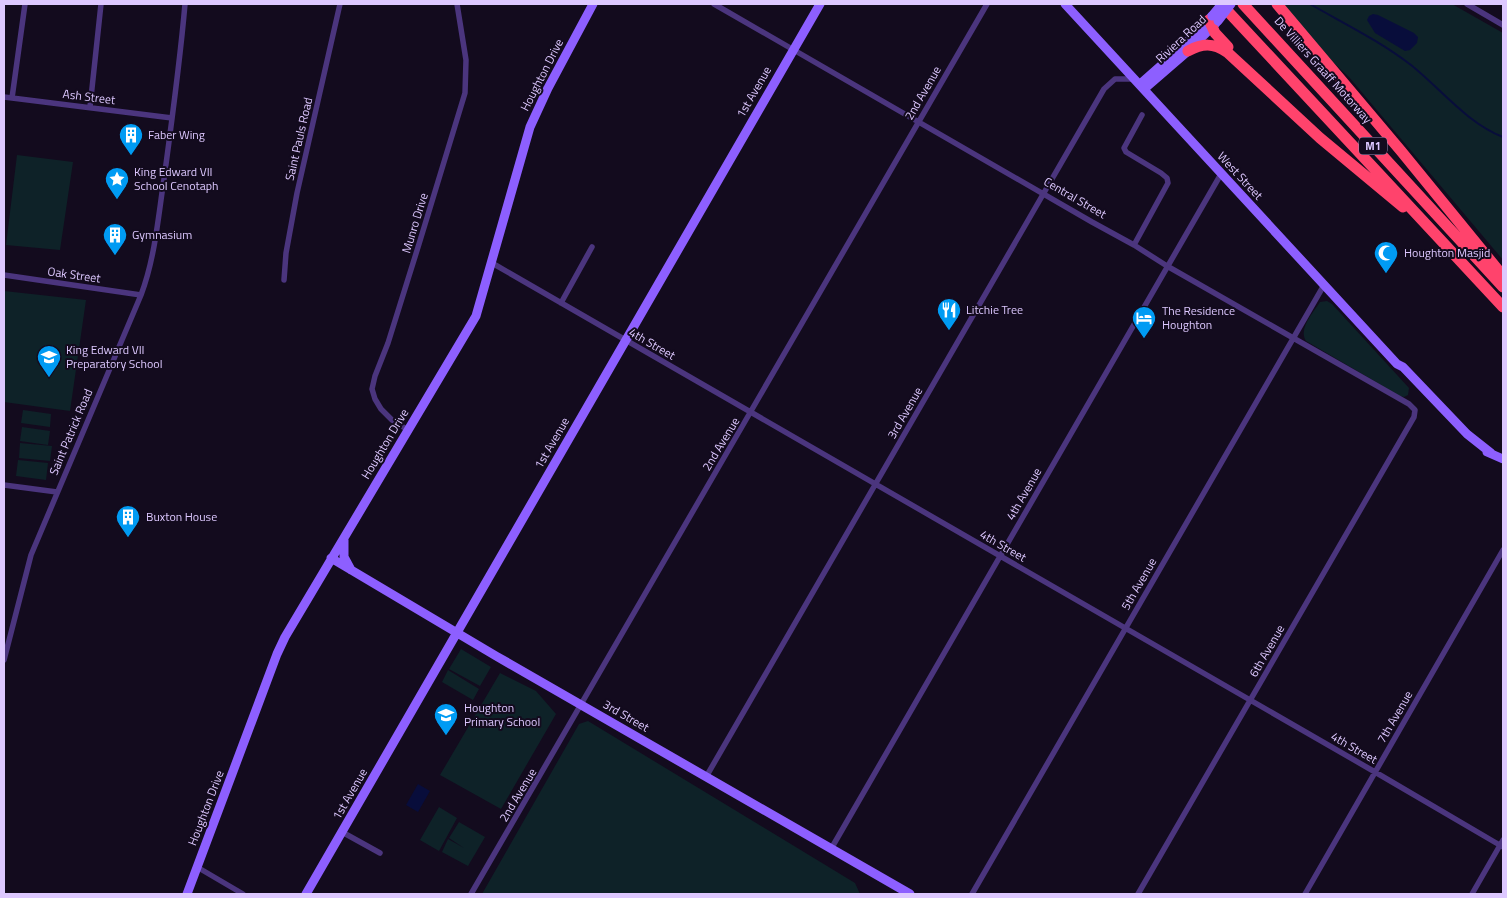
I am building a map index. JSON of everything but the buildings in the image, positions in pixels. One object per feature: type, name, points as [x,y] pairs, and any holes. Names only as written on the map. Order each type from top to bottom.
[{"type":"highway","name":"M1","points":[[1221,4],[1503,307]]},
{"type":"highway","name":"De Villiers Graaff Motorway","points":[[1243,4],[1503,287]]},
{"type":"highway","points":[[1277,4],[1401,150],[1503,276]]},
{"type":"highway","points":[[1213,21],[1221,41],[1324,140]]},
{"type":"highway","points":[[1188,51],[1209,44],[1228,52],[1291,112],[1386,194],[1420,216]]},
{"type":"main road","name":"Houghton Drive","points":[[186,894],[285,637],[476,316],[530,127],[548,88],[593,4]]},
{"type":"main road","name":"1st Avenue","points":[[306,894],[820,4]]},
{"type":"main road","name":"West Street","points":[[1065,4],[1397,364],[1399,371],[1473,445],[1503,459]]},
{"type":"main road","name":"Riviera Road","points":[[1140,84],[1188,51],[1213,21],[1221,4]]},
{"type":"main road","name":"Riviera Road","points":[[1140,84],[1232,4]]},
{"type":"main road","points":[[344,536],[344,557],[355,574]]},
{"type":"main road","name":"3rd Street","points":[[331,558],[355,574],[909,894]]},
{"type":"street","points":[[12,98],[25,4]]},
{"type":"street","points":[[90,107],[101,4]]},
{"type":"street","name":"Saint Patrick Road","points":[[4,660],[27,567],[141,295],[152,257],[186,4]]},
{"type":"street","name":"Saint Pauls Road","points":[[284,280],[286,253],[340,4]]},
{"type":"street","name":"Munro Drive","points":[[408,430],[392,420],[381,409],[372,389],[420,244],[465,94],[466,60],[456,4]]},
{"type":"street","name":"Central Street","points":[[714,4],[1412,407],[1416,412],[1414,417]]},
{"type":"street","name":"2nd Avenue","points":[[471,894],[987,4]]},
{"type":"street","points":[[1467,4],[1503,25]]},
{"type":"street","name":"3rd Avenue","points":[[706,777],[1109,83],[1119,78],[1140,84]]},
{"type":"street","name":"Ash Street","points":[[4,97],[172,118]]},
{"type":"street","points":[[1134,245],[1168,183],[1167,178],[1162,173],[1126,152],[1124,148],[1142,115]]},
{"type":"street","name":"4th Avenue","points":[[831,849],[1221,174]]},
{"type":"street","points":[[561,303],[592,247]]},
{"type":"street","name":"4th Street","points":[[492,263],[1502,844]]},
{"type":"street","name":"Oak Street","points":[[4,275],[141,295]]},
{"type":"street","name":"5th Avenue","points":[[972,894],[1324,284]]},
{"type":"street","name":"6th Avenue","points":[[1138,894],[1414,417]]},
{"type":"street","points":[[4,484],[57,492]]},
{"type":"street","name":"7th Avenue","points":[[1305,894],[1503,550]]},
{"type":"street","points":[[342,832],[380,854]]},
{"type":"street","points":[[1472,894],[1502,844]]},
{"type":"street","points":[[197,867],[242,894]]},
{"type":"shaded area","points":[[1281,4],[1452,4],[1503,33],[1503,260],[1349,77],[1323,53]]},
{"type":"shaded area","points":[[1373,14],[1414,33],[1418,37],[1417,43],[1410,50],[1405,51],[1375,33],[1367,20]]},
{"type":"shaded area","points":[[17,155],[73,162],[60,250],[6,245]]},
{"type":"shaded area","points":[[4,291],[86,300],[70,411],[4,402]]},
{"type":"shaded area","points":[[1327,301],[1332,304],[1409,388],[1408,395],[1400,396],[1306,341],[1304,331],[1307,321],[1320,302]]},
{"type":"shaded area","points":[[23,410],[51,414],[50,427],[21,423]]},
{"type":"shaded area","points":[[22,427],[50,431],[48,445],[20,441]]},
{"type":"shaded area","points":[[20,443],[52,446],[50,461],[19,458]]},
{"type":"shaded area","points":[[18,460],[48,463],[46,480],[16,476]]},
{"type":"shaded area","points":[[461,649],[491,667],[480,686],[449,669]]},
{"type":"shaded area","points":[[448,670],[479,689],[473,700],[442,682]]},
{"type":"shaded area","points":[[500,673],[536,691],[556,714],[501,809],[440,775]]},
{"type":"shaded area","points":[[588,721],[855,883],[860,894],[482,894],[579,724]]},
{"type":"shaded area","points":[[418,784],[430,791],[418,812],[406,805]]},
{"type":"shaded area","points":[[439,807],[457,818],[439,851],[420,840]]},
{"type":"shaded area","points":[[459,822],[485,837],[468,866],[442,852],[448,839],[464,848],[449,838]]},
{"type":"waterway","points":[[1310,4],[1399,56],[1466,114],[1490,131],[1503,137]]},
{"type":"place","name":"Faber Wing","points":[[131,156]]},
{"type":"place","name":"King Edward VII School Cenotaph","points":[[117,200]]},
{"type":"place","name":"Gymnasium","points":[[115,256]]},
{"type":"place","name":"Houghton Masjid","points":[[1386,274]]},
{"type":"place","name":"Litchie Tree","points":[[949,331]]},
{"type":"place","name":"The Residence Houghton","points":[[1144,339]]},
{"type":"place","name":"King Edward VII Preparatory School","points":[[49,378]]},
{"type":"place","name":"Buxton House","points":[[128,538]]},
{"type":"place","name":"Houghton Primary School","points":[[446,736]]}]
